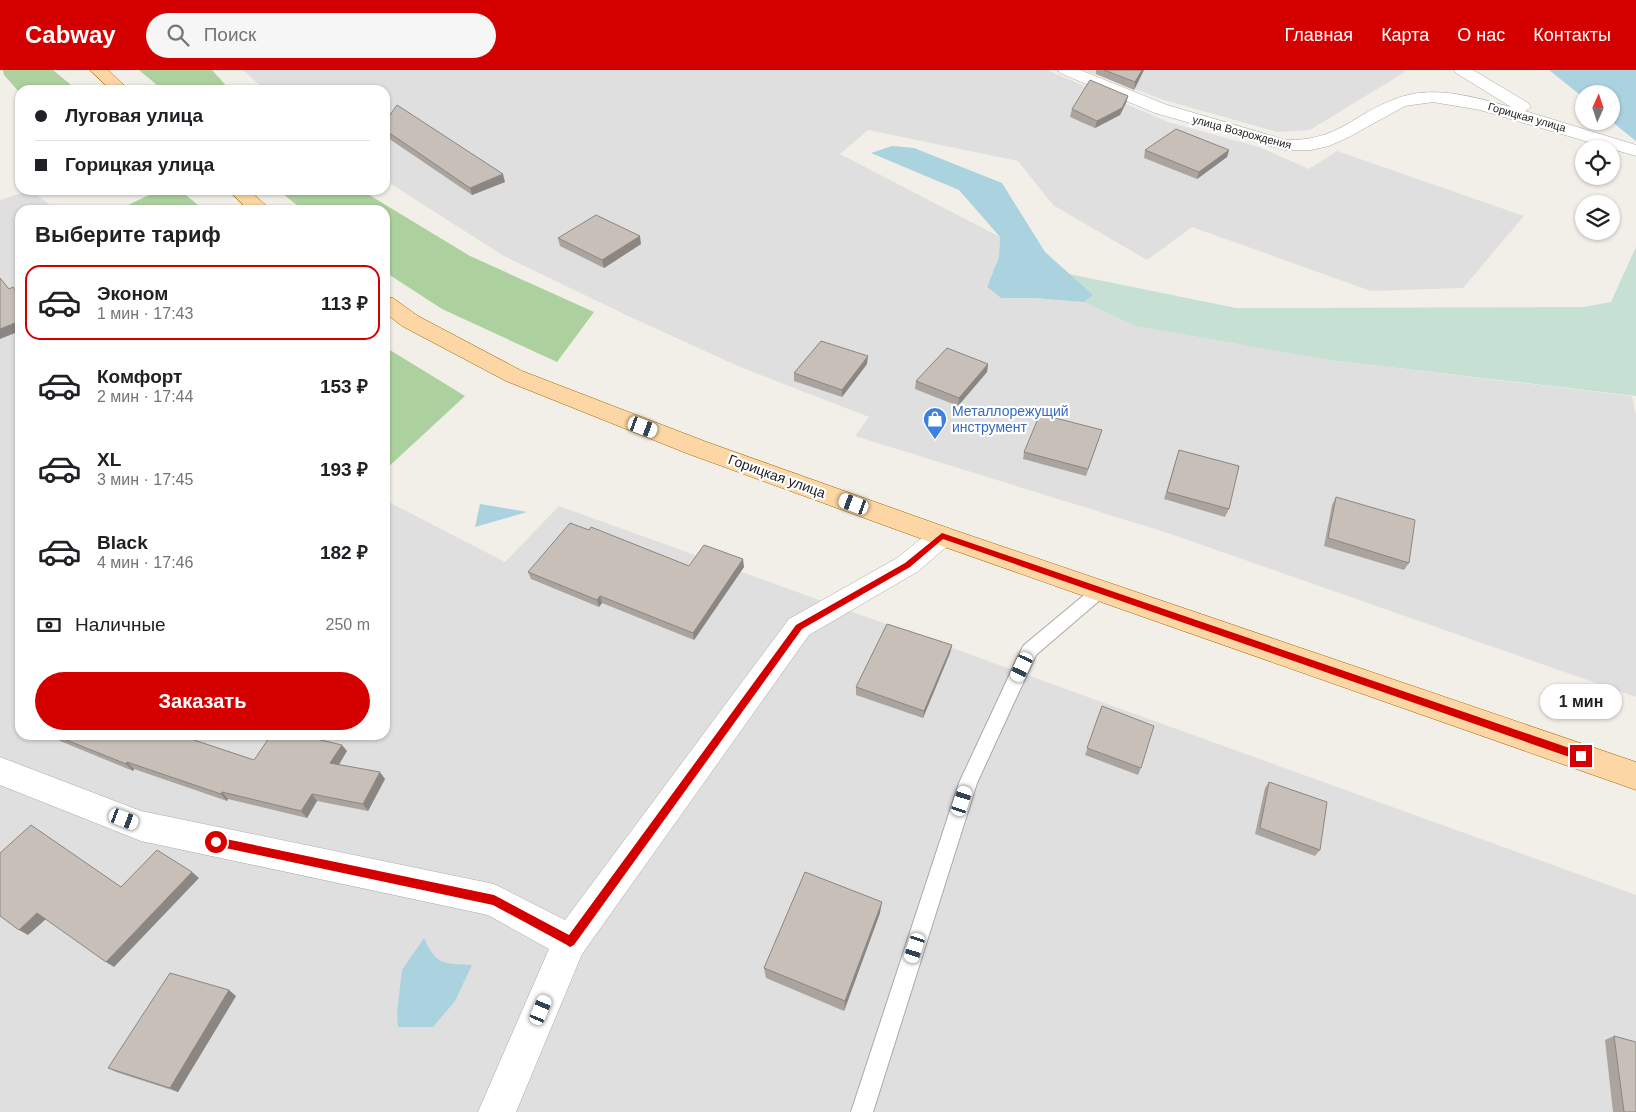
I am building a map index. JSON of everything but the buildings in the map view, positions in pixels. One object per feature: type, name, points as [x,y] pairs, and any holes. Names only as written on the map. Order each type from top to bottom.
[{"type":"main road","points":[[98,70],[115,85]]},
{"type":"main road","points":[[243,195],[255,205]]},
{"type":"main road","name":"Горицкая улица","points":[[390,307],[410,321],[514,376],[695,447],[942,536],[1636,776]]},
{"type":"street","name":"улица Возрождения","points":[[1066,70],[1161,109],[1285,145],[1304,147],[1321,144],[1342,135],[1394,105],[1409,100],[1448,98],[1475,103]]},
{"type":"street","points":[[1462,70],[1547,122]]},
{"type":"street","name":"Горицкая улица","points":[[1475,103],[1547,122],[1636,151]]},
{"type":"street","points":[[497,1112],[570,942],[799,627],[907,565],[942,536]]},
{"type":"street","points":[[0,771],[141,826],[494,900],[570,942]]},
{"type":"lane","points":[[862,1112],[968,783],[1030,650],[1101,590]]},
{"type":"shaded area","points":[[243,70],[1047,70],[1168,122],[1259,147],[1309,169],[1337,151],[1524,216],[1463,288],[1371,291],[1192,227],[1147,260],[1053,205],[1018,161],[868,130],[840,154],[1000,237],[999,257],[987,287],[1001,298],[1034,298],[1084,302],[1135,326],[1329,360],[1632,396],[1636,415],[1636,697],[1171,534],[855,436],[869,417],[740,367],[502,255],[390,183],[390,85],[260,85]]},
{"type":"shaded area","points":[[1083,70],[1403,70],[1405,72],[1310,130],[1277,132],[1164,100]]},
{"type":"shaded area","points":[[16,195],[37,195],[50,205],[15,205],[15,740],[390,740],[390,503],[505,562],[559,506],[1636,895],[1636,1112],[0,1112],[0,200]]},
{"type":"green space","points":[[3,70],[53,70],[71,85],[15,85],[15,87],[4,75]]},
{"type":"green space","points":[[139,70],[212,70],[226,85],[157,85]]},
{"type":"green space","points":[[149,195],[186,195],[198,205],[128,205]]},
{"type":"green space","points":[[284,195],[369,195],[386,205],[297,205]]},
{"type":"green space","points":[[390,208],[470,256],[594,312],[557,362],[442,309],[390,275]]},
{"type":"green space","points":[[1636,247],[1636,396],[1329,360],[1135,326],[1084,302],[1093,295],[1069,274],[1236,308],[1583,307],[1611,302]]},
{"type":"green space","points":[[390,350],[465,396],[390,465]]},
{"type":"water","points":[[1549,70],[1636,70],[1636,141],[1620,128],[1620,85],[1575,85],[1575,91]]},
{"type":"water","points":[[892,146],[914,148],[1002,183],[1045,252],[1093,295],[1084,302],[1034,298],[1001,298],[987,287],[999,257],[1000,237],[959,190],[871,153]]},
{"type":"water","points":[[480,504],[527,512],[475,527]]},
{"type":"water","points":[[424,938],[433,954],[442,961],[472,965],[455,1001],[433,1027],[398,1027],[397,1013],[402,970]]},
{"type":"place","name":"Металлорежущий инструмент","points":[[935,440]]},
{"type":"route","points":[[216,842],[494,900],[570,942],[799,627],[907,565],[942,536],[1581,756]]}]
